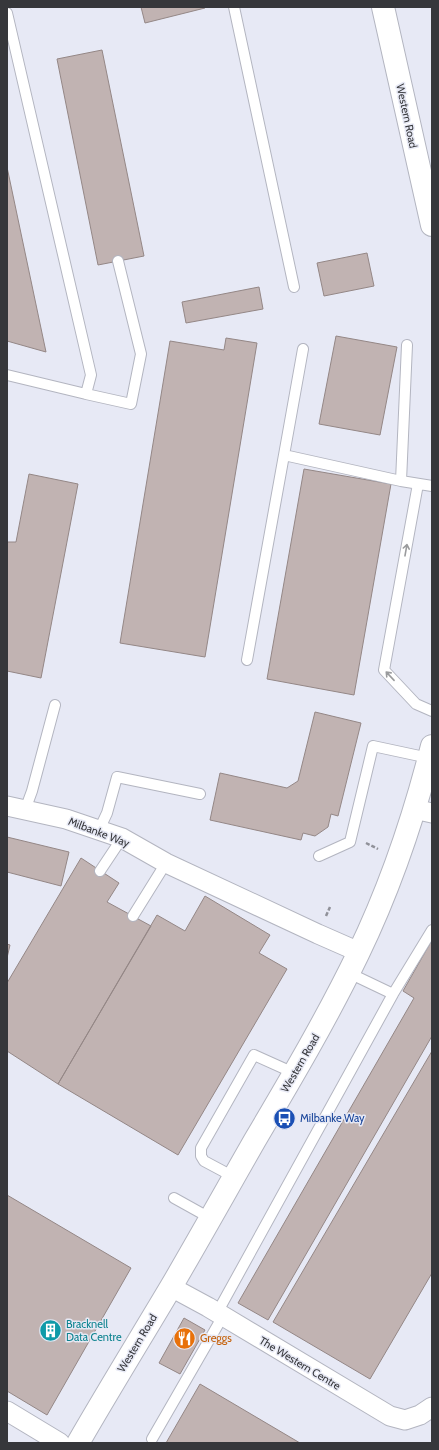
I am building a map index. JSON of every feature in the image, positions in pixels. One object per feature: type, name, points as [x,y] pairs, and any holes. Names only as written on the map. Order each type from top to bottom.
[{"type":"street","name":"Western Road","points":[[383,7],[432,225]]},
{"type":"street","name":"Western Road","points":[[78,1443],[121,1368],[171,1287],[326,1017],[349,973],[423,811],[422,788],[431,752]]},
{"type":"street","name":"Milbanke Way","points":[[16,808],[66,819],[122,838],[166,863],[359,952]]},
{"type":"street","name":"The Western Centre","points":[[171,1287],[220,1314],[390,1416],[405,1420],[420,1415],[432,1407]]},
{"type":"street","points":[[7,1411],[60,1443]]},
{"type":"lane","points":[[234,7],[294,286]]},
{"type":"lane","points":[[7,13],[91,375],[86,394]]},
{"type":"lane","points":[[7,375],[131,404],[141,354],[118,261]]},
{"type":"lane","points":[[401,481],[407,345]]},
{"type":"lane","points":[[247,660],[303,349]]},
{"type":"lane","points":[[284,455],[401,481],[432,486]]},
{"type":"lane","points":[[418,484],[384,670],[416,704],[432,711]]},
{"type":"lane","points":[[16,808],[32,791],[55,705]]},
{"type":"lane","points":[[318,856],[350,842],[373,746],[431,752]]},
{"type":"lane","points":[[99,830],[107,813],[116,777],[200,794]]},
{"type":"lane","points":[[100,871],[122,838]]},
{"type":"lane","points":[[133,916],[166,863]]},
{"type":"lane","points":[[152,1439],[393,994],[432,930]]},
{"type":"lane","points":[[349,973],[393,994]]},
{"type":"lane","points":[[234,1177],[204,1161],[201,1156],[201,1148],[254,1055],[294,1073]]},
{"type":"lane","points":[[174,1198],[210,1218]]},
{"type":"building","points":[[141,7],[205,7],[205,8],[145,23]]},
{"type":"building","points":[[102,50],[144,256],[98,265],[57,59]]},
{"type":"building","points":[[7,167],[46,352],[7,341]]},
{"type":"building","points":[[367,253],[374,286],[324,296],[317,263]]},
{"type":"building","points":[[259,287],[263,309],[186,323],[182,302]]},
{"type":"building","points":[[336,336],[397,347],[380,435],[319,424]]},
{"type":"building","points":[[226,338],[257,343],[205,657],[120,643],[170,341],[224,350]]},
{"type":"building","points":[[304,469],[391,484],[354,695],[267,679]]},
{"type":"building","points":[[29,474],[78,484],[41,678],[7,671],[7,542],[16,542]]},
{"type":"building","points":[[315,712],[361,723],[338,816],[331,814],[328,827],[315,836],[303,833],[301,840],[210,820],[220,773],[287,788],[298,781]]},
{"type":"building","points":[[7,837],[69,852],[61,886],[7,872]]},
{"type":"building","points":[[81,858],[119,883],[107,902],[151,926],[58,1084],[7,1051],[7,983]]},
{"type":"building","points":[[205,896],[270,935],[259,953],[287,969],[178,1155],[58,1084],[157,915],[185,931]]},
{"type":"building","points":[[432,940],[432,1036],[268,1320],[238,1303],[414,998],[403,991]]},
{"type":"building","points":[[7,944],[10,945],[7,958]]},
{"type":"building","points":[[432,1051],[432,1273],[370,1379],[273,1322]]},
{"type":"building","name":"Bracknell Data Centre","points":[[7,1195],[131,1268],[47,1415],[7,1391]]},
{"type":"building","points":[[184,1318],[205,1330],[180,1374],[159,1363]]},
{"type":"building","points":[[200,1384],[300,1443],[166,1443]]},
{"type":"place","name":"Milbanke Way","points":[[285,1118]]},
{"type":"place","name":"Bracknell Data Centre","points":[[51,1330]]},
{"type":"place","name":"Greggs","points":[[184,1338]]}]
